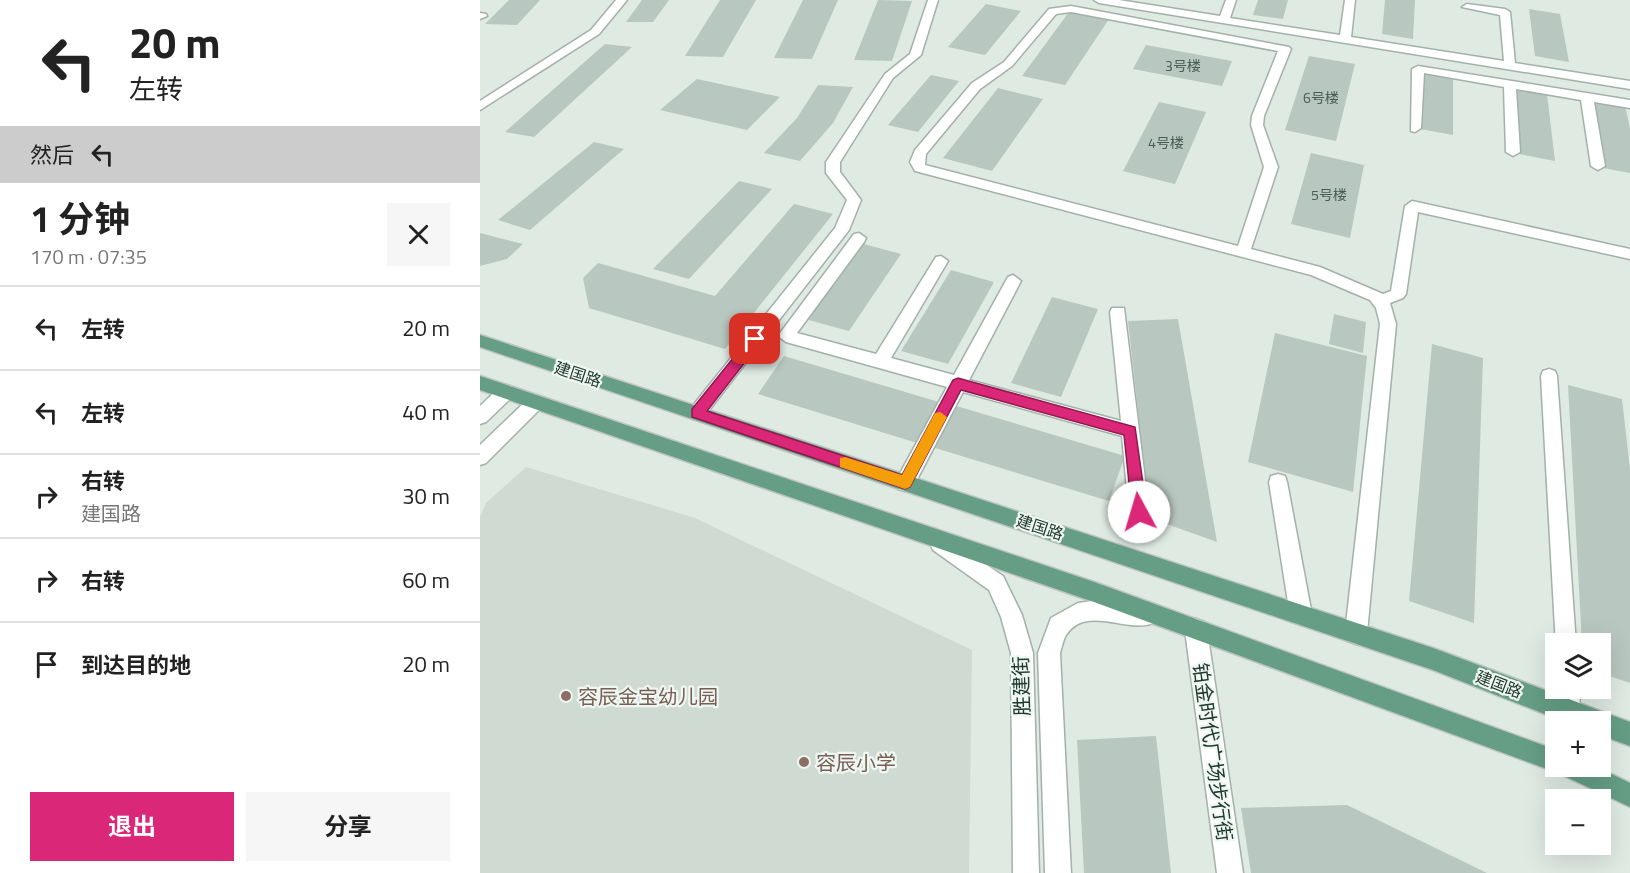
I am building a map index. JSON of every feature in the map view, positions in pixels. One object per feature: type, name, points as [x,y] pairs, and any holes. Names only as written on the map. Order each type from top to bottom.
[{"type":"main road","name":"建国路","points":[[480,341],[1433,659],[1568,700],[1583,711]]},
{"type":"main road","points":[[480,383],[1163,618],[1545,758]]},
{"type":"main road","name":"建国路","points":[[1611,727],[1630,734]]},
{"type":"main road","points":[[1591,777],[1630,795]]},
{"type":"street","points":[[480,106],[595,32],[622,0]]},
{"type":"street","points":[[697,413],[842,230],[854,200],[833,173],[833,162],[889,76],[915,55],[933,0]]},
{"type":"street","points":[[1100,0],[1630,86]]},
{"type":"street","points":[[1224,20],[1231,0]]},
{"type":"street","points":[[1344,40],[1350,0]]},
{"type":"street","points":[[1467,7],[1505,12],[1510,66]]},
{"type":"street","points":[[1243,252],[1271,167],[1257,124],[1258,116],[1285,49],[1071,9],[1053,11],[1008,64],[976,86],[920,153],[917,162],[920,168],[1315,271],[1359,287],[1380,301],[1384,306],[1388,324],[1356,633]]},
{"type":"street","points":[[1415,128],[1418,69],[1630,104]]},
{"type":"street","points":[[1510,84],[1513,152]]},
{"type":"street","points":[[1587,97],[1598,166]]},
{"type":"street","points":[[1380,301],[1398,294],[1412,206],[1630,254]]},
{"type":"street","points":[[859,238],[786,336],[1131,431]]},
{"type":"street","points":[[880,362],[941,261]]},
{"type":"street","points":[[905,483],[1013,281]]},
{"type":"street","points":[[1118,312],[1139,512]]},
{"type":"street","points":[[1549,376],[1564,633]]},
{"type":"street","points":[[480,417],[506,392]]},
{"type":"street","points":[[480,457],[535,403]]},
{"type":"street","points":[[1278,482],[1301,615]]},
{"type":"street","name":"胜建街","points":[[931,537],[964,558],[996,583],[1011,615],[1022,653],[1026,873]]},
{"type":"street","name":"胜建街","points":[[1058,873],[1049,653],[1058,627],[1073,615],[1090,610],[1163,618]]},
{"type":"street","name":"铂金时代广场步行街","points":[[1196,630],[1230,873]]},
{"type":"shaded area","points":[[526,467],[695,518],[972,650],[969,873],[480,873],[480,517],[486,503]]},
{"type":"building","points":[[509,0],[540,0],[517,25],[485,24]]},
{"type":"building","points":[[642,0],[669,0],[653,22],[626,22]]},
{"type":"building","points":[[720,0],[756,0],[723,57],[685,56]]},
{"type":"building","points":[[803,0],[838,0],[812,59],[774,58]]},
{"type":"building","points":[[878,0],[912,1],[892,61],[854,60]]},
{"type":"building","points":[[1258,0],[1288,0],[1283,19],[1253,15]]},
{"type":"building","points":[[1385,0],[1415,0],[1413,39],[1382,34]]},
{"type":"building","points":[[986,4],[1021,11],[985,55],[948,47]]},
{"type":"building","points":[[1529,9],[1560,14],[1569,62],[1535,56]]},
{"type":"building","points":[[1069,12],[1109,19],[1065,85],[1022,76]]},
{"type":"building","points":[[605,44],[632,47],[534,137],[505,132]]},
{"type":"building","points":[[1146,45],[1232,61],[1222,86],[1133,69]]},
{"type":"building","points":[[1309,56],[1355,64],[1336,141],[1285,130]]},
{"type":"building","points":[[1422,73],[1453,78],[1453,135],[1420,129]]},
{"type":"building","points":[[931,75],[959,81],[918,132],[888,125]]},
{"type":"building","points":[[697,79],[780,97],[747,130],[660,110]]},
{"type":"building","points":[[818,85],[853,87],[833,123],[800,161],[764,153],[797,118]]},
{"type":"building","points":[[998,88],[1043,99],[992,171],[943,158]]},
{"type":"building","points":[[1514,89],[1547,94],[1555,161],[1519,154]]},
{"type":"building","points":[[1591,101],[1625,106],[1630,128],[1630,173],[1603,168]]},
{"type":"building","points":[[1159,102],[1206,112],[1175,184],[1123,171]]},
{"type":"building","points":[[594,142],[624,149],[530,230],[498,220]]},
{"type":"building","points":[[1311,153],[1364,165],[1350,238],[1291,224]]},
{"type":"building","points":[[739,181],[772,189],[689,279],[653,269]]},
{"type":"building","points":[[794,204],[833,214],[725,349],[589,308],[583,278],[598,263],[715,296]]},
{"type":"building","points":[[480,233],[523,244],[507,259],[480,266]]},
{"type":"building","points":[[860,243],[901,254],[849,331],[805,319]]},
{"type":"building","points":[[951,270],[994,282],[948,364],[901,351]]},
{"type":"building","points":[[1052,297],[1098,309],[1061,397],[1011,383]]},
{"type":"building","points":[[1334,314],[1366,322],[1363,353],[1329,344]]},
{"type":"building","points":[[1178,319],[1217,542],[1150,518],[1128,321]]},
{"type":"building","points":[[1275,333],[1367,356],[1353,492],[1248,462]]},
{"type":"building","points":[[1432,344],[1483,358],[1474,623],[1409,601]]},
{"type":"building","points":[[784,356],[939,402],[917,443],[758,394]]},
{"type":"building","points":[[1568,385],[1622,399],[1630,469],[1630,683],[1611,677],[1611,633],[1581,633]]},
{"type":"building","points":[[953,405],[1125,456],[1109,501],[932,447]]},
{"type":"building","points":[[1156,736],[1171,873],[1084,873],[1077,740]]},
{"type":"building","points":[[1347,805],[1487,873],[1251,873],[1241,808]]},
{"type":"slow traffic","points":[[845,463],[905,483],[940,417]]},
{"type":"place","name":"容辰金宝幼儿园","points":[[566,696]]},
{"type":"place","name":"容辰小学","points":[[804,762]]},
{"type":"route","points":[[755,339],[697,413],[905,483],[958,383],[1131,431],[1139,512]]}]
